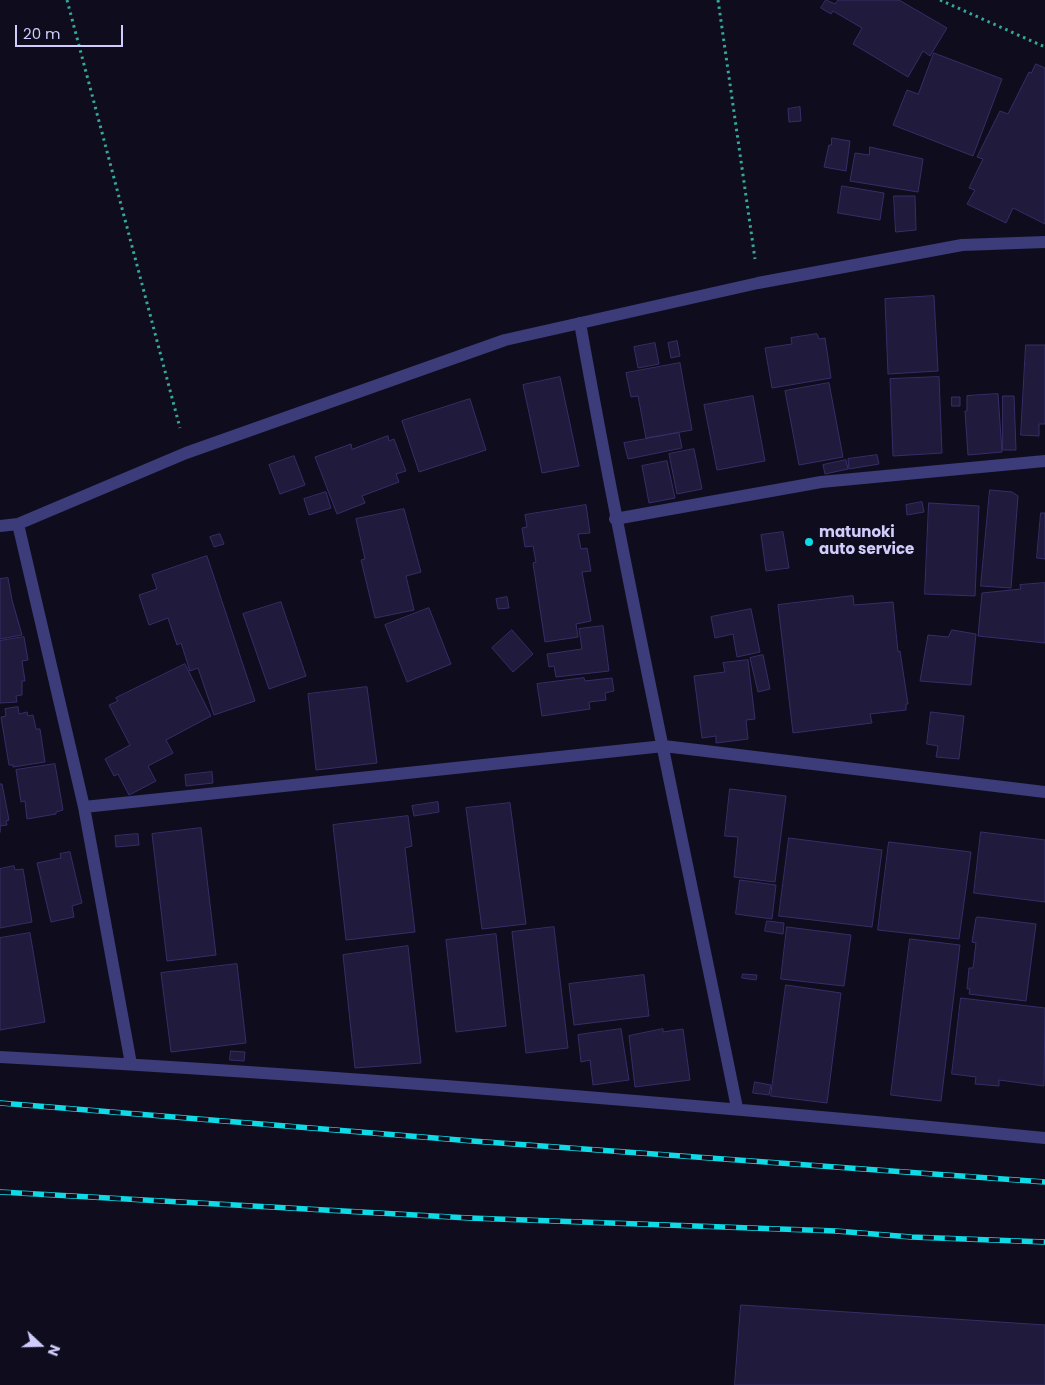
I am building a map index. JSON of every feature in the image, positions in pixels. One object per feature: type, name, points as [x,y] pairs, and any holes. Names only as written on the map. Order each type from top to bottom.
[{"type":"street","points":[[0,526],[18,524],[186,453],[505,340],[758,283],[962,245],[1045,242]]},
{"type":"street","points":[[580,323],[615,519],[664,746],[737,1108]]},
{"type":"street","points":[[615,519],[821,482],[1045,461]]},
{"type":"street","points":[[18,524],[84,808],[131,1064]]},
{"type":"street","points":[[84,808],[664,746],[1045,792]]},
{"type":"street","points":[[0,1057],[131,1064],[737,1108],[1045,1138]]},
{"type":"path","points":[[67,0],[186,453]]},
{"type":"path","points":[[718,0],[758,283]]},
{"type":"path","points":[[940,0],[1045,47]]},
{"type":"building","points":[[826,0],[835,4],[838,0],[899,0],[947,28],[930,56],[923,51],[908,77],[853,44],[862,28],[833,11],[831,14],[821,8]]},
{"type":"building","points":[[934,53],[1002,79],[973,156],[893,125],[907,90],[918,94]]},
{"type":"building","points":[[1036,64],[1045,68],[1045,224],[1013,208],[1006,223],[967,204],[975,190],[969,188],[983,159],[977,157],[1000,111],[1008,114],[1029,72],[1031,73]]},
{"type":"building","points":[[800,107],[801,121],[789,122],[788,109]]},
{"type":"building","points":[[832,138],[850,141],[846,171],[824,167]]},
{"type":"building","points":[[870,147],[923,159],[918,192],[850,181],[855,153],[869,155]]},
{"type":"building","points":[[842,186],[884,193],[880,220],[838,213]]},
{"type":"building","points":[[894,196],[915,196],[916,230],[896,232]]},
{"type":"building","points":[[934,296],[938,371],[888,374],[885,299]]},
{"type":"building","points":[[817,334],[819,339],[825,338],[831,378],[772,388],[765,348],[792,344],[791,338]]},
{"type":"building","points":[[677,341],[680,356],[671,358],[668,343]]},
{"type":"building","points":[[655,343],[659,364],[638,368],[634,347]]},
{"type":"building","points":[[1026,345],[1045,345],[1045,424],[1039,424],[1039,436],[1021,435]]},
{"type":"building","points":[[680,363],[692,430],[646,438],[638,396],[631,397],[626,373]]},
{"type":"building","points":[[560,377],[579,466],[542,473],[523,385]]},
{"type":"building","points":[[939,377],[942,453],[893,456],[890,379]]},
{"type":"building","points":[[829,383],[843,457],[799,465],[785,391]]},
{"type":"building","points":[[998,394],[1002,452],[968,455],[965,411],[967,411],[967,396]]},
{"type":"building","points":[[753,396],[765,461],[717,470],[704,405]]},
{"type":"building","points":[[1003,396],[1014,396],[1016,450],[1003,450]]},
{"type":"building","points":[[952,397],[960,397],[960,406],[952,406]]},
{"type":"building","points":[[470,399],[486,450],[419,472],[402,421]]},
{"type":"building","points":[[679,433],[682,448],[628,459],[624,443]]},
{"type":"building","points":[[388,436],[389,441],[394,439],[406,471],[396,474],[399,482],[362,496],[365,503],[337,514],[315,457],[351,444],[352,449]]},
{"type":"building","points":[[694,449],[702,489],[677,494],[669,454]]},
{"type":"building","points":[[877,455],[879,464],[849,469],[848,459]]},
{"type":"building","points":[[294,456],[305,485],[280,494],[269,465]]},
{"type":"building","points":[[846,460],[848,469],[825,474],[823,465]]},
{"type":"building","points":[[667,461],[675,498],[649,503],[642,466]]},
{"type":"building","points":[[990,490],[1012,492],[1018,496],[1011,588],[981,586]]},
{"type":"building","points":[[326,492],[331,508],[309,515],[304,499]]},
{"type":"building","points":[[922,502],[924,512],[907,515],[906,505]]},
{"type":"building","points":[[929,503],[979,506],[975,596],[925,594]]},
{"type":"building","points":[[586,505],[590,533],[578,534],[581,549],[587,548],[591,571],[582,572],[591,621],[576,624],[578,637],[545,642],[533,563],[536,562],[533,546],[525,547],[522,528],[527,527],[525,515]]},
{"type":"building","points":[[404,509],[421,572],[406,576],[414,610],[375,618],[361,560],[365,559],[356,519]]},
{"type":"building","points":[[1041,513],[1045,513],[1045,559],[1037,558]]},
{"type":"building","points":[[783,532],[789,568],[766,571],[761,535]]},
{"type":"building","points":[[220,534],[224,544],[214,547],[210,537]]},
{"type":"building","points":[[207,556],[255,701],[214,715],[198,668],[190,671],[181,643],[177,645],[168,618],[149,625],[139,595],[157,589],[152,575]]},
{"type":"building","points":[[8,578],[22,635],[0,639],[0,579]]},
{"type":"building","points":[[1045,583],[1045,643],[978,636],[982,593],[1021,589],[1020,585]]},
{"type":"building","points":[[853,596],[854,605],[893,602],[898,652],[900,651],[908,704],[906,704],[906,710],[870,714],[872,723],[793,733],[778,605]]},
{"type":"building","points":[[507,597],[509,608],[498,609],[496,599]]},
{"type":"building","points":[[281,602],[306,676],[269,689],[243,614]]},
{"type":"building","points":[[429,608],[451,664],[407,682],[385,625]]},
{"type":"building","points":[[751,609],[760,652],[737,657],[733,634],[715,638],[711,617]]},
{"type":"building","points":[[603,626],[609,671],[556,677],[554,666],[549,667],[547,654],[582,649],[579,629]]},
{"type":"building","points":[[512,630],[533,654],[513,672],[492,648]]},
{"type":"building","points":[[952,630],[976,634],[971,685],[920,681],[928,635],[948,637]]},
{"type":"building","points":[[24,637],[28,660],[22,661],[25,681],[22,681],[22,695],[16,696],[17,702],[0,703],[0,641]]},
{"type":"building","points":[[763,655],[770,689],[758,692],[750,658]]},
{"type":"building","points":[[748,660],[755,719],[746,720],[748,739],[716,743],[716,736],[702,738],[694,676],[725,672],[723,663]]},
{"type":"building","points":[[185,664],[211,716],[166,740],[173,753],[148,766],[156,781],[129,795],[118,774],[114,776],[105,759],[130,745],[109,705],[118,701],[116,698]]},
{"type":"building","points":[[584,678],[585,681],[612,678],[614,691],[605,693],[606,700],[589,702],[590,709],[542,716],[537,684]]},
{"type":"building","points":[[367,687],[377,763],[316,770],[308,694]]},
{"type":"building","points":[[18,707],[19,714],[27,712],[28,716],[33,715],[36,729],[40,729],[45,762],[13,767],[13,765],[9,765],[1,717],[6,716],[5,709]]},
{"type":"building","points":[[931,712],[964,716],[959,759],[936,757],[938,746],[927,744]]},
{"type":"building","points":[[55,764],[63,810],[56,812],[56,814],[27,819],[25,801],[21,802],[16,770]]},
{"type":"building","points":[[212,772],[213,783],[186,786],[185,775]]},
{"type":"building","points":[[0,784],[2,784],[9,820],[6,821],[7,825],[0,826]]},
{"type":"building","points":[[730,789],[786,796],[775,882],[734,877],[738,837],[725,836]]},
{"type":"building","points":[[438,802],[439,812],[414,816],[412,806]]},
{"type":"building","points":[[510,803],[526,924],[482,929],[466,808]]},
{"type":"building","points":[[408,816],[412,846],[405,848],[415,932],[346,940],[333,825]]},
{"type":"building","points":[[201,828],[216,955],[167,961],[152,834]]},
{"type":"building","points":[[981,832],[1045,840],[1045,902],[974,893]]},
{"type":"building","points":[[138,834],[139,845],[116,847],[115,836]]},
{"type":"building","points":[[789,838],[882,850],[872,927],[779,916]]},
{"type":"building","points":[[889,842],[971,852],[959,939],[878,930]]},
{"type":"building","points":[[70,852],[82,903],[72,906],[74,917],[51,922],[37,863],[61,858],[60,854]]},
{"type":"building","points":[[14,866],[15,870],[23,869],[32,922],[0,928],[0,869]]},
{"type":"building","points":[[740,880],[776,885],[772,919],[736,914]]},
{"type":"building","points":[[976,918],[1036,924],[1026,1001],[969,994],[970,989],[967,989],[969,968],[973,968],[976,943],[972,942]]},
{"type":"building","points":[[767,921],[784,923],[783,934],[765,931]]},
{"type":"building","points":[[554,927],[568,1048],[526,1053],[512,932]]},
{"type":"building","points":[[787,927],[851,935],[844,986],[781,979]]},
{"type":"building","points":[[30,933],[45,1022],[0,1030],[0,938]]},
{"type":"building","points":[[496,934],[506,1026],[456,1032],[446,940]]},
{"type":"building","points":[[910,939],[960,945],[941,1101],[891,1095]]},
{"type":"building","points":[[408,946],[421,1063],[355,1068],[343,955]]},
{"type":"building","points":[[237,964],[246,1043],[171,1052],[161,973]]},
{"type":"building","points":[[743,974],[757,975],[756,980],[742,978]]},
{"type":"building","points":[[644,975],[649,1016],[574,1025],[569,984]]},
{"type":"building","points":[[786,985],[841,993],[827,1103],[771,1096]]},
{"type":"building","points":[[961,998],[1045,1008],[1044,1086],[999,1080],[999,1086],[975,1084],[976,1077],[952,1074]]},
{"type":"building","points":[[621,1029],[629,1080],[593,1085],[590,1060],[581,1062],[578,1035]]},
{"type":"building","points":[[663,1029],[663,1032],[683,1029],[690,1080],[635,1087],[629,1036]]},
{"type":"building","points":[[231,1051],[245,1052],[244,1061],[230,1060]]},
{"type":"building","points":[[755,1082],[771,1085],[769,1095],[753,1093]]},
{"type":"building","points":[[741,1305],[1045,1325],[1045,1385],[735,1385]]},
{"type":"railway","points":[[0,1103],[472,1141],[1045,1182]]},
{"type":"railway","points":[[0,1192],[469,1218],[836,1231],[911,1237],[1045,1242]]},
{"type":"place","name":"matunoki auto service","points":[[809,542]]}]
